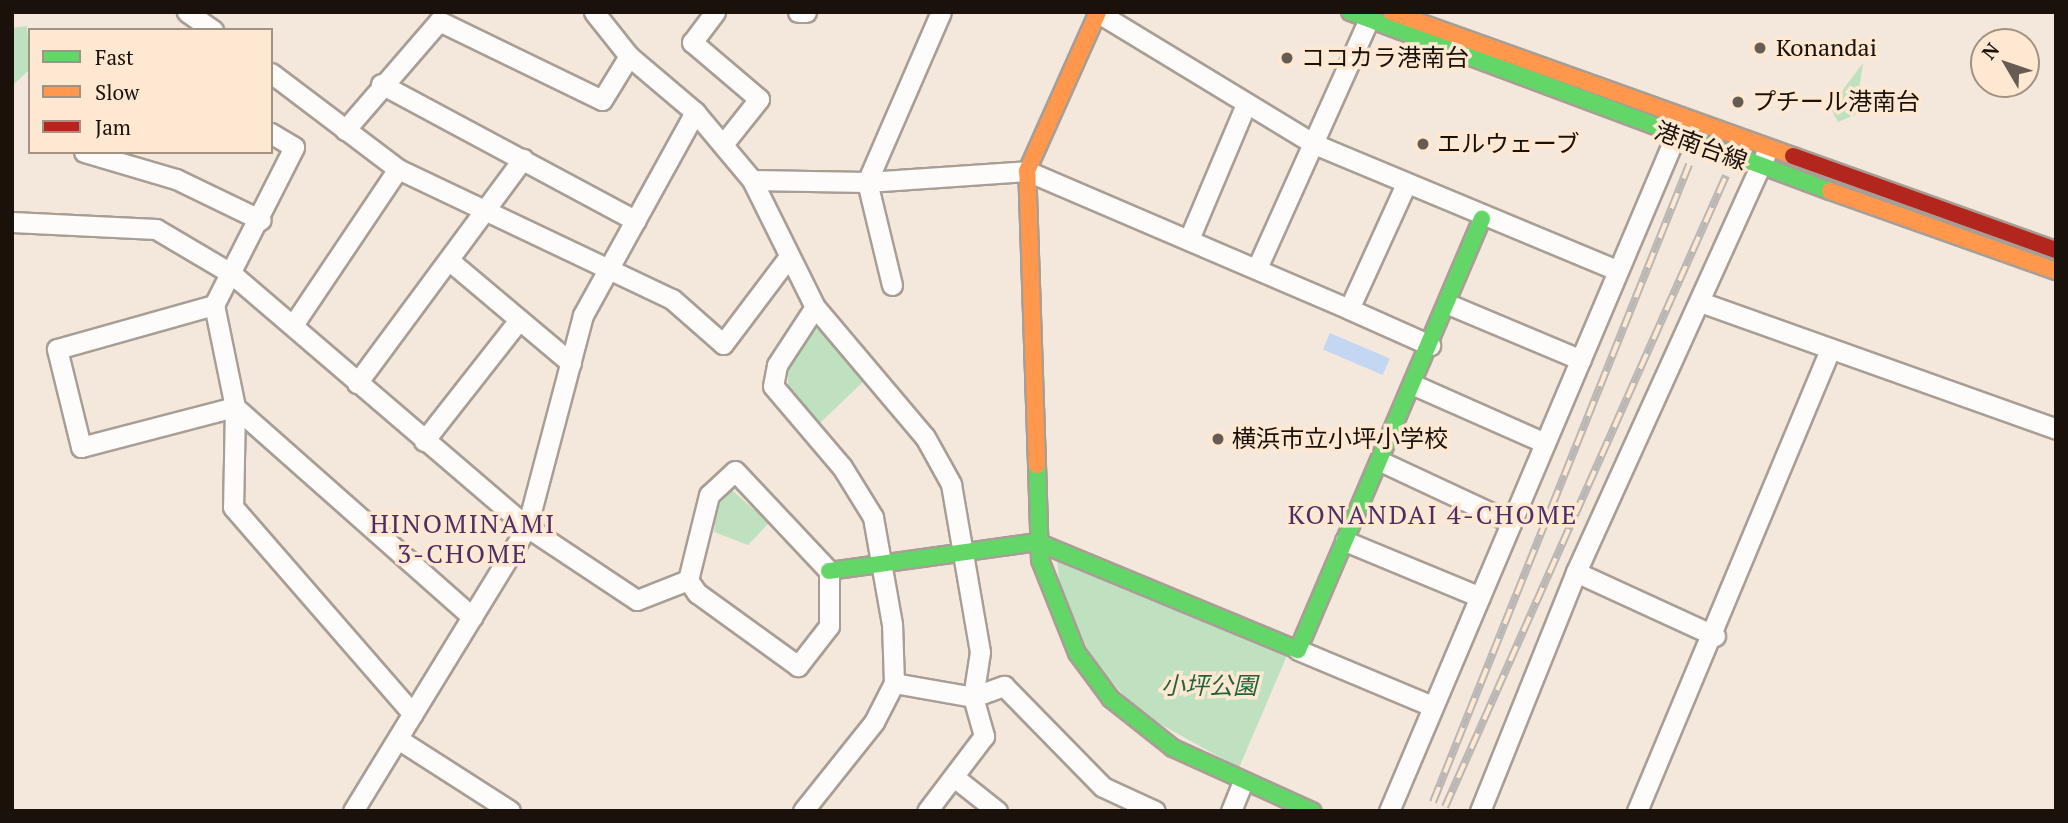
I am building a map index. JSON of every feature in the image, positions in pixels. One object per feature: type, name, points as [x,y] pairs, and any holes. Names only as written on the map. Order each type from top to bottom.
[{"type":"street","points":[[187,12],[210,28]]},
{"type":"street","points":[[594,12],[629,56],[695,112],[724,143],[752,180],[787,258],[815,307],[939,458],[950,484],[980,652],[973,697],[984,736],[927,811]]},
{"type":"street","points":[[715,12],[692,42],[759,99],[724,143]]},
{"type":"street","points":[[798,12],[806,12]]},
{"type":"street","points":[[892,285],[867,182],[941,12]]},
{"type":"street","points":[[1312,811],[1173,748],[1111,699],[1062,623],[1037,542],[1027,171],[1097,12],[1314,144],[1482,219],[1617,270]]},
{"type":"street","name":"港南台線","points":[[1391,12],[2056,250]]},
{"type":"street","points":[[1257,268],[1314,144],[1359,17]]},
{"type":"street","name":"港南台線","points":[[1359,17],[1760,168],[2056,271]]},
{"type":"street","points":[[345,130],[381,84],[439,21],[602,100],[629,56]]},
{"type":"street","points":[[273,75],[398,169],[608,272],[672,299],[723,344],[787,258]]},
{"type":"street","points":[[381,84],[636,221]]},
{"type":"street","points":[[1189,239],[1246,104]]},
{"type":"street","points":[[353,811],[527,527],[583,315],[695,112]]},
{"type":"street","points":[[1389,811],[1683,118]]},
{"type":"street","points":[[273,134],[293,147],[261,220],[214,305],[234,407],[233,507],[413,714]]},
{"type":"street","points":[[1480,811],[1576,572],[1703,303],[1768,149]]},
{"type":"street","points":[[91,154],[176,179],[261,220]]},
{"type":"street","points":[[357,383],[451,262],[523,159]]},
{"type":"street","points":[[293,325],[398,169]]},
{"type":"street","points":[[752,180],[867,182],[1027,171],[1257,268],[1430,345]]},
{"type":"street","points":[[1349,309],[1406,184]]},
{"type":"street","points":[[1298,650],[1414,385],[1482,219]]},
{"type":"street","points":[[12,222],[156,229],[232,274],[527,527],[637,600],[688,580]]},
{"type":"street","points":[[451,262],[571,363]]},
{"type":"street","points":[[1703,303],[2056,429]]},
{"type":"street","points":[[1448,304],[1581,360]]},
{"type":"street","points":[[214,305],[57,349],[81,447],[234,407]]},
{"type":"street","points":[[803,811],[874,722],[894,683],[882,564],[873,517],[842,467],[773,386],[778,366],[815,307]]},
{"type":"street","points":[[424,441],[519,320]]},
{"type":"street","points":[[1637,811],[1715,636],[1830,350]]},
{"type":"street","points":[[1414,385],[1545,443]]},
{"type":"street","points":[[234,407],[472,617]]},
{"type":"street","points":[[1380,461],[1511,522]]},
{"type":"street","points":[[735,471],[829,570],[830,626],[798,666],[698,593],[688,580],[709,495],[735,471]]},
{"type":"street","points":[[1345,541],[1480,597]]},
{"type":"street","points":[[829,570],[1037,542],[1432,706]]},
{"type":"street","points":[[1576,572],[1715,636]]},
{"type":"street","points":[[894,683],[973,697],[1003,687],[1103,787],[1155,811]]},
{"type":"street","points":[[398,738],[510,811]]},
{"type":"street","points":[[954,777],[997,811]]},
{"type":"street","points":[[1231,811],[1243,782]]},
{"type":"green space","points":[[27,26],[28,71],[12,86],[12,28]]},
{"type":"green space","points":[[1863,63],[1855,115],[1838,122],[1830,107]]},
{"type":"green space","points":[[814,324],[867,378],[817,426],[790,398],[788,382],[788,366]]},
{"type":"green space","points":[[732,490],[769,523],[748,545],[714,532],[717,507]]},
{"type":"green space","name":"小坪公園","points":[[1057,561],[1288,653],[1239,768],[1137,711],[1091,657],[1060,586]]},
{"type":"water","points":[[1330,333],[1390,358],[1383,375],[1323,350]]},
{"type":"railway","points":[[1433,802],[1689,165]]},
{"type":"railway","points":[[1445,807],[1726,176]]},
{"type":"traffic: fast","points":[[1350,12],[1830,191]]},
{"type":"traffic: fast","points":[[829,571],[1037,542],[1298,650],[1482,219]]},
{"type":"traffic: fast","points":[[1037,465],[1040,560],[1077,653],[1111,699],[1173,748],[1312,811]]},
{"type":"traffic: slow","points":[[1037,465],[1027,171],[1098,12]]},
{"type":"traffic: slow","points":[[1391,12],[1793,156]]},
{"type":"traffic: slow","points":[[1830,191],[2056,271]]},
{"type":"traffic: jam","points":[[1793,156],[2056,250]]},
{"type":"place","name":"Konandai","points":[[1760,48]]},
{"type":"place","name":"ココカラ港南台","points":[[1287,58]]},
{"type":"place","name":"プチール港南台","points":[[1738,102]]},
{"type":"place","name":"エルウェーブ","points":[[1423,144]]},
{"type":"place","name":"横浜市立小坪小学校","points":[[1218,439]]},
{"type":"district","name":"KONANDAI 4-CHOME","points":[[1433,515]]},
{"type":"district","name":"HINOMINAMI 3-CHOME","points":[[463,539]]}]
